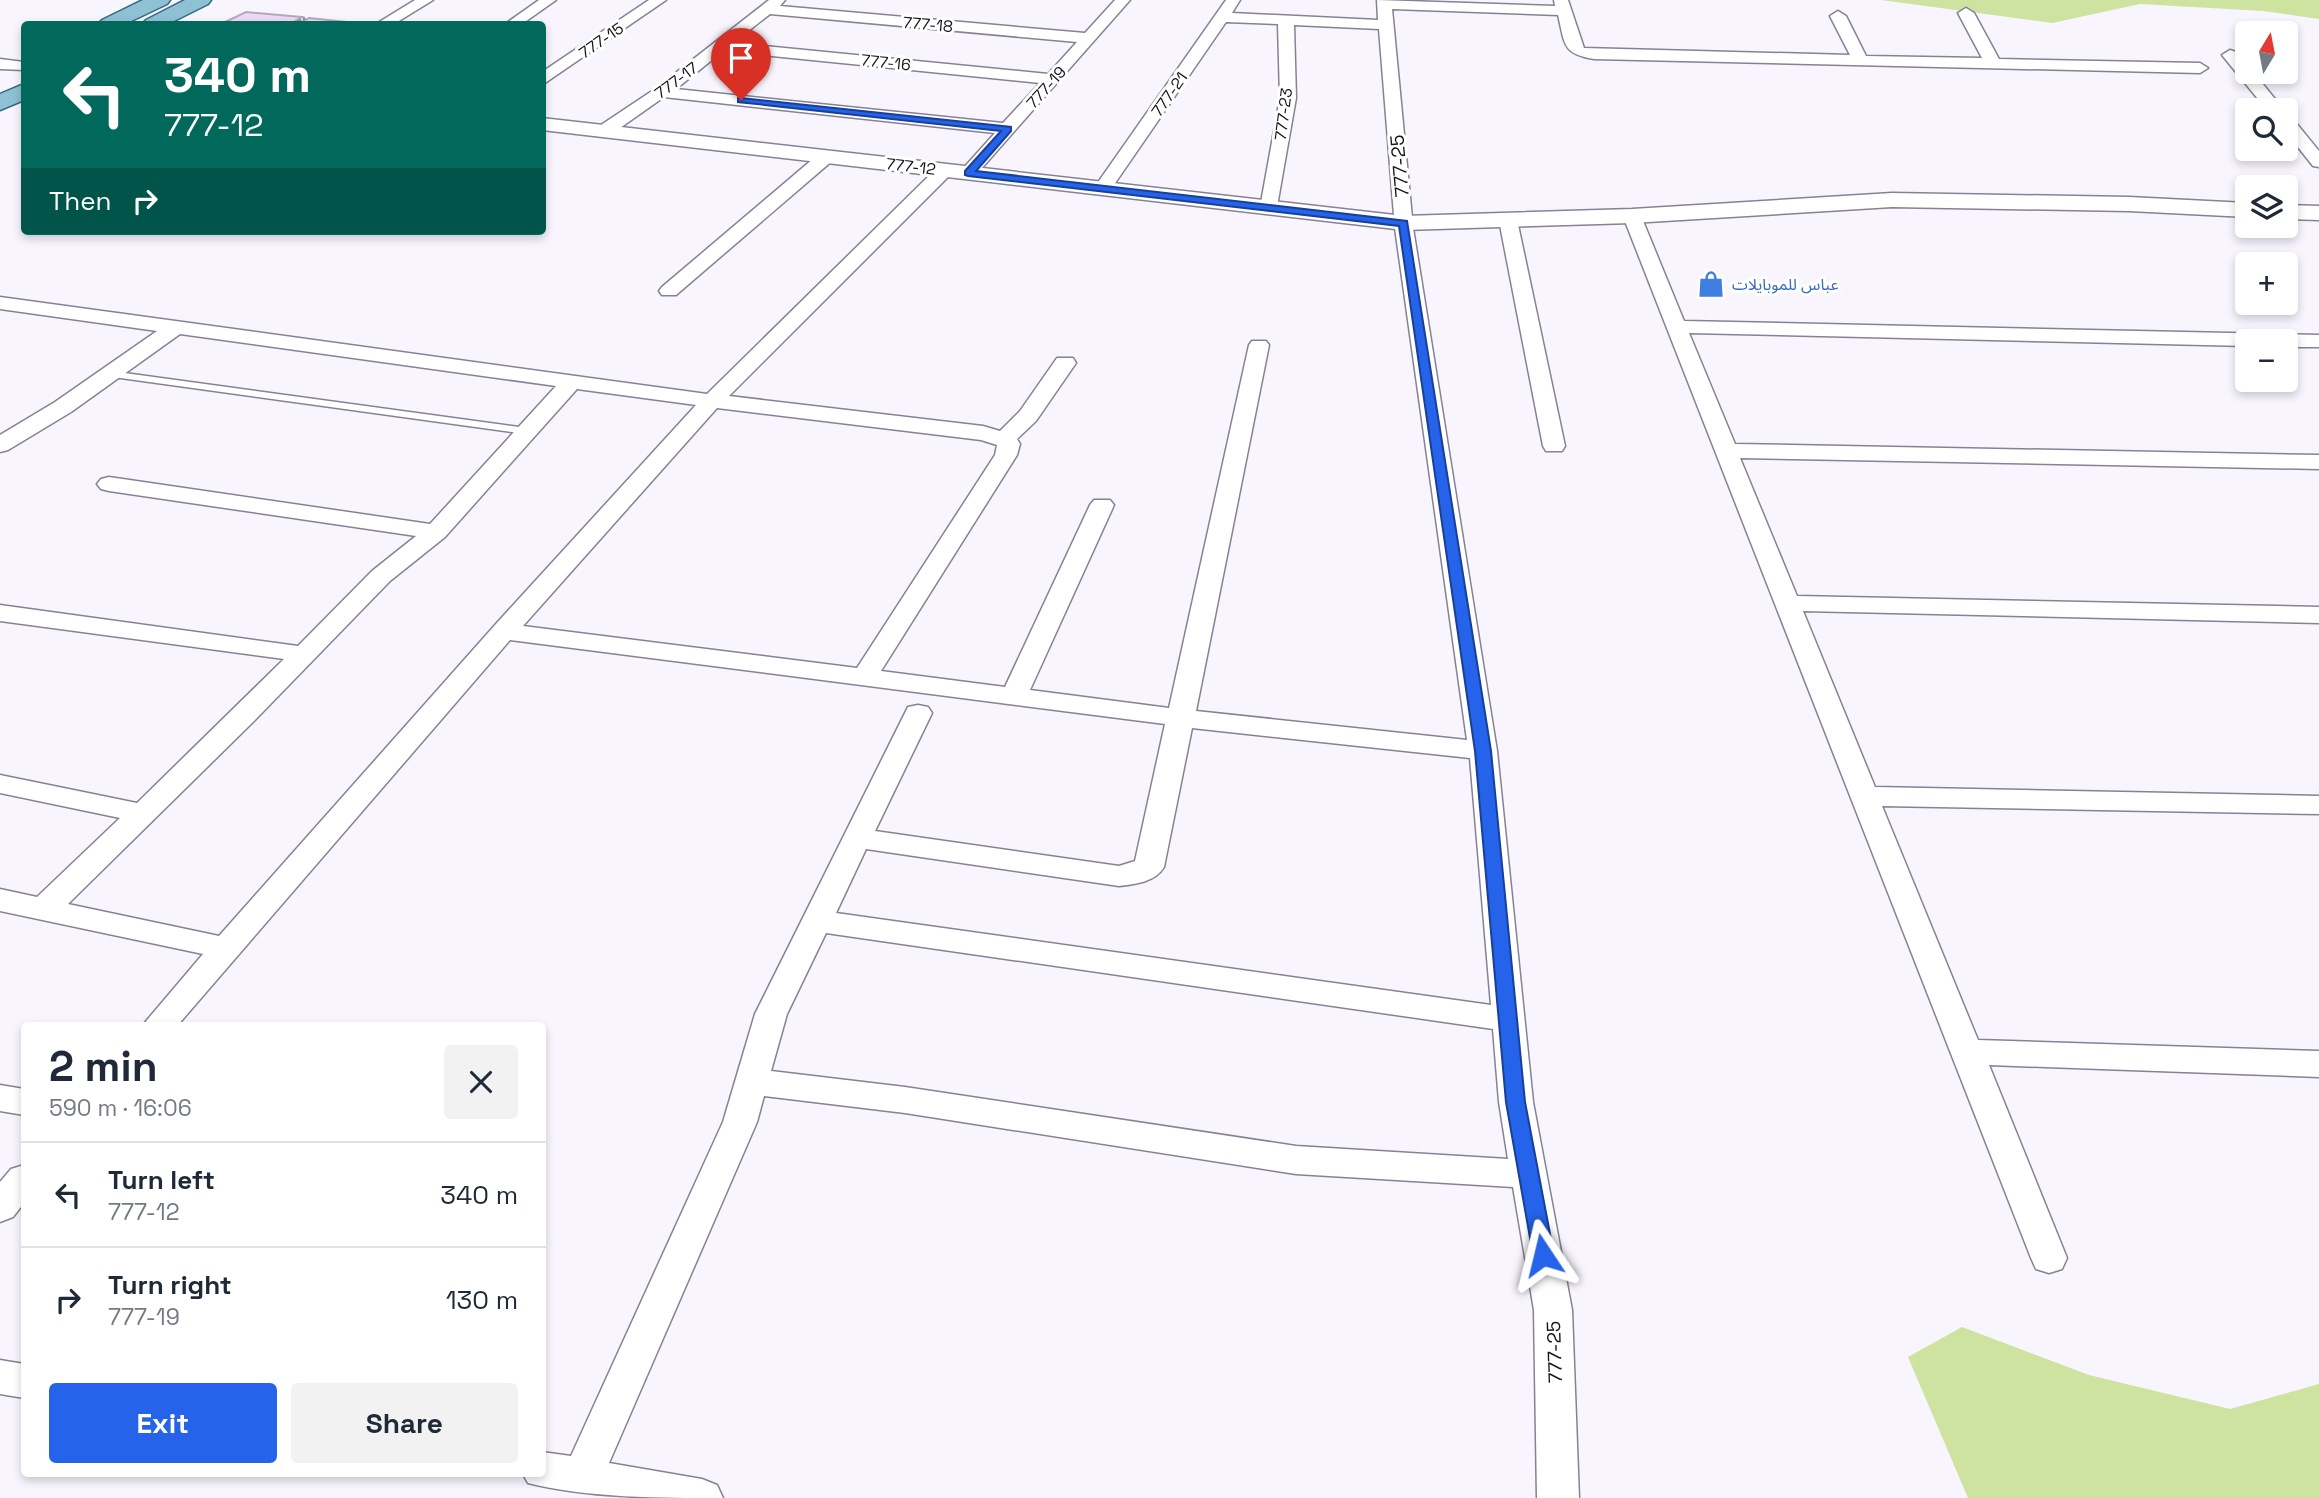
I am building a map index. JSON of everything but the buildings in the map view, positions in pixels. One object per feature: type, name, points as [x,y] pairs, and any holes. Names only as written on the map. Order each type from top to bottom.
[{"type":"main road","points":[[114,21],[160,0]]},
{"type":"main road","points":[[159,21],[201,0]]},
{"type":"main road","points":[[0,77],[15,65]]},
{"type":"main road","points":[[0,103],[21,92]]},
{"type":"street","points":[[389,21],[426,0]]},
{"type":"street","points":[[517,21],[549,0]]},
{"type":"street","name":"777-15","points":[[546,77],[659,0]]},
{"type":"street","name":"777-21","points":[[1103,188],[1233,0]]},
{"type":"street","points":[[1101,1],[1122,1]]},
{"type":"street","name":"777-19","points":[[161,1022],[503,631],[712,401],[957,172],[1008,129],[1122,1]]},
{"type":"street","name":"777-18","points":[[772,5],[1089,38]]},
{"type":"street","name":"777-17","points":[[604,131],[661,92],[772,5]]},
{"type":"street","points":[[1222,17],[1286,20],[1385,10],[1562,6],[1574,48],[1579,52],[2200,68]]},
{"type":"street","name":"777-25","points":[[1385,10],[1404,223],[1483,751],[1516,1102],[1553,1310],[1558,1498]]},
{"type":"street","points":[[1966,13],[1993,63]]},
{"type":"street","points":[[1838,16],[1860,60]]},
{"type":"street","name":"777-23","points":[[1269,208],[1288,98],[1286,20]]},
{"type":"street","name":"777-16","points":[[720,46],[1053,79]]},
{"type":"street","points":[[2230,55],[2266,98]]},
{"type":"street","points":[[661,92],[1008,129]]},
{"type":"street","name":"777-12","points":[[546,124],[1404,223],[1632,216],[1892,200],[2129,204],[2235,209]]},
{"type":"street","points":[[2298,137],[2319,162]]},
{"type":"street","points":[[669,291],[826,157]]},
{"type":"street","points":[[2298,212],[2319,213]]},
{"type":"street","points":[[1632,216],[2049,1258]]},
{"type":"street","points":[[1508,220],[1554,446]]},
{"type":"street","points":[[0,303],[173,329],[712,401],[983,433],[1004,439],[1009,444],[1006,454],[865,676]]},
{"type":"street","points":[[1676,327],[2319,341]]},
{"type":"street","points":[[0,445],[63,407],[173,329]]},
{"type":"street","points":[[857,838],[1119,876],[1135,874],[1149,867],[1259,345]]},
{"type":"street","points":[[1004,439],[1028,416],[1065,363]]},
{"type":"street","points":[[44,909],[244,715],[381,576],[436,533],[572,382]]},
{"type":"street","points":[[1727,451],[2319,462]]},
{"type":"street","points":[[109,484],[436,533]]},
{"type":"street","points":[[1014,696],[1102,505]]},
{"type":"street","points":[[1787,603],[2319,615]]},
{"type":"street","points":[[0,613],[302,654]]},
{"type":"street","points":[[503,631],[1182,718],[1483,751]]},
{"type":"street","points":[[582,1477],[740,1122],[771,1014],[918,713]]},
{"type":"street","points":[[0,784],[141,813]]},
{"type":"street","points":[[1864,796],[2319,805]]},
{"type":"street","points":[[0,900],[225,948]]},
{"type":"street","points":[[817,921],[1508,1019]]},
{"type":"street","points":[[1967,1052],[2319,1064]]},
{"type":"street","points":[[752,1082],[905,1100],[1296,1160],[1529,1174]]},
{"type":"street","points":[[0,1098],[21,1102]]},
{"type":"street","points":[[0,1207],[21,1182]]},
{"type":"street","points":[[0,1377],[21,1380]]},
{"type":"street","points":[[546,1471],[702,1498]]},
{"type":"lane","points":[[110,374],[527,431]]},
{"type":"path","points":[[299,21],[305,18]]},
{"type":"green space","points":[[1881,0],[2319,0],[2319,19],[2263,11],[2140,4],[2052,23]]},
{"type":"green space","points":[[1962,1327],[2089,1375],[2230,1409],[2319,1384],[2319,1498],[1968,1498],[1908,1357]]},
{"type":"place","name":"عباس للموبايلات","points":[[1711,284]]},
{"type":"route","points":[[741,100],[1008,129],[968,173],[1404,223],[1483,751],[1516,1102],[1543,1255]]}]
